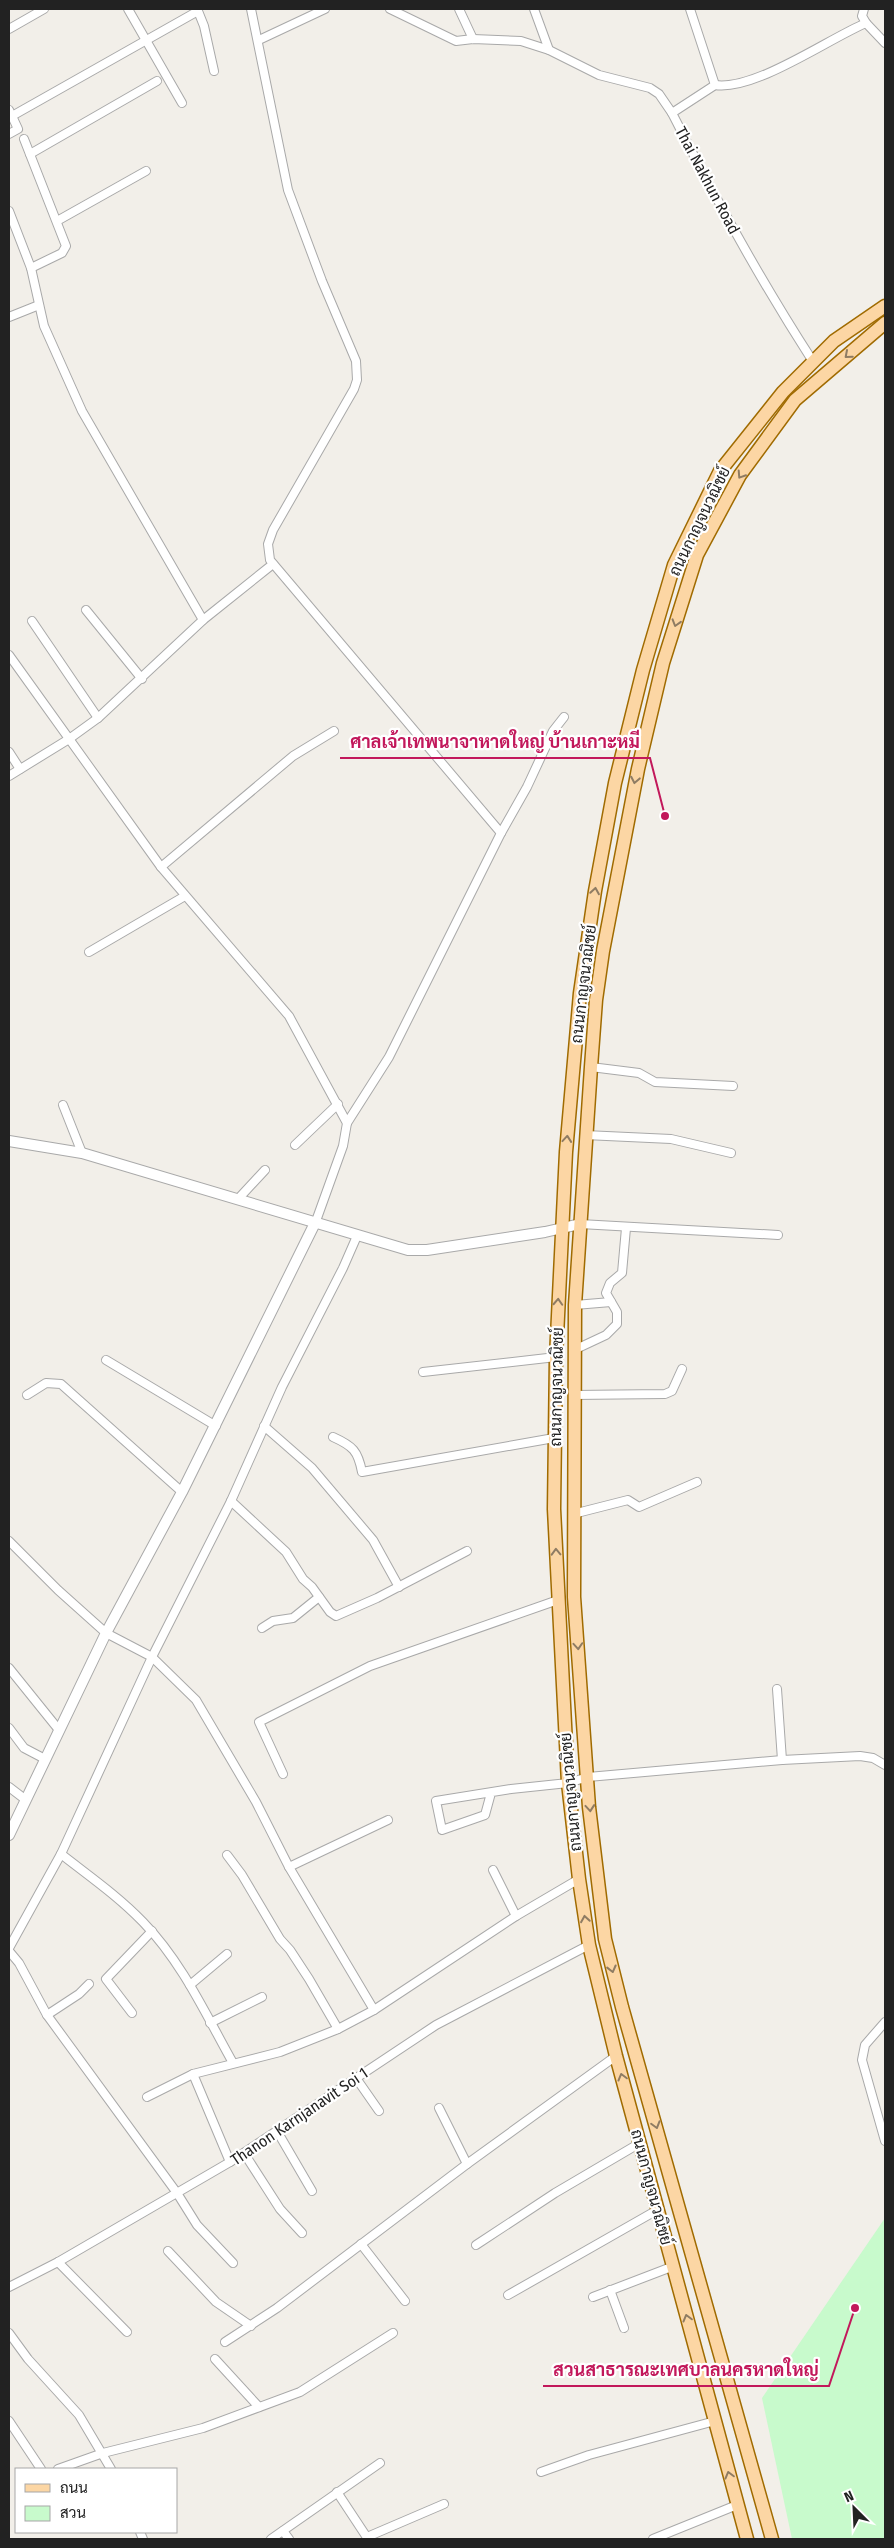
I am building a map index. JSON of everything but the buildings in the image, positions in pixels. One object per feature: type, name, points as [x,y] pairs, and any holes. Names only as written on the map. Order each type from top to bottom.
[{"type":"main road","name":"ถนนกาญจนวณิชย์","points":[[747,2539],[616,2056],[589,1945],[579,1879],[568,1783],[558,1600],[554,1438],[566,1152],[580,993],[595,891],[615,783],[643,670],[674,565],[720,471],[783,392],[812,360],[834,341],[885,306]]},
{"type":"main road","name":"ถนนกาญจนวณิชย์","points":[[772,2539],[622,2007],[605,1940],[589,1806],[574,1597],[573,1396],[575,1304],[590,1067],[603,951],[636,778],[664,663],[697,555],[740,475],[795,400],[885,323]]},
{"type":"street","points":[[9,29],[44,9]]},
{"type":"street","points":[[128,9],[182,103]]},
{"type":"street","points":[[251,9],[288,190],[322,281],[353,352],[358,371],[354,389],[273,530],[268,552],[273,564],[501,833]]},
{"type":"street","points":[[258,40],[325,9]]},
{"type":"street","points":[[390,9],[456,41],[473,39],[521,41],[548,50],[599,75],[655,91],[663,98],[672,113]]},
{"type":"street","points":[[459,9],[473,39]]},
{"type":"street","points":[[534,9],[548,50]]},
{"type":"street","points":[[690,9],[715,85],[734,84],[756,76],[866,23]]},
{"type":"street","points":[[864,9],[862,16],[866,23],[885,43]]},
{"type":"street","points":[[9,134],[18,129],[10,113],[198,11],[204,26],[214,71]]},
{"type":"street","points":[[30,154],[157,81]]},
{"type":"street","name":"Thai Nakhun Road","points":[[715,85],[672,113],[734,230],[783,315],[812,360]]},
{"type":"street","points":[[24,139],[57,221],[66,249],[31,268]]},
{"type":"street","points":[[57,221],[146,171]]},
{"type":"street","points":[[9,211],[31,268],[44,326],[82,411],[203,620]]},
{"type":"street","points":[[9,317],[39,305]]},
{"type":"street","points":[[9,776],[69,739],[98,718],[142,679],[203,620],[273,564]]},
{"type":"street","points":[[86,610],[142,679]]},
{"type":"street","points":[[32,621],[98,718]]},
{"type":"street","points":[[9,655],[161,867],[289,1016],[347,1123]]},
{"type":"street","points":[[9,1835],[106,1633],[216,1426],[316,1221],[343,1146],[347,1123],[389,1057],[501,833],[527,787],[553,731],[564,717]]},
{"type":"street","points":[[161,867],[293,756],[334,731]]},
{"type":"street","points":[[9,752],[20,769]]},
{"type":"street","points":[[89,952],[184,896]]},
{"type":"street","points":[[590,1067],[639,1073],[655,1082],[733,1086]]},
{"type":"street","points":[[295,1145],[338,1104]]},
{"type":"street","points":[[63,1105],[82,1153]]},
{"type":"street","points":[[585,1135],[671,1139],[731,1153]]},
{"type":"street","points":[[9,1142],[82,1153],[316,1221],[401,1249],[420,1251],[580,1224],[778,1235]]},
{"type":"street","points":[[239,1198],[265,1170]]},
{"type":"street","points":[[574,1350],[606,1335],[615,1328],[618,1316],[606,1290],[610,1283],[622,1273],[626,1228]]},
{"type":"street","points":[[233,2263],[197,2224],[177,2193],[47,2015],[19,1963],[9,1949],[61,1854],[152,1657],[231,1501],[264,1426],[357,1236]]},
{"type":"street","points":[[575,1304],[611,1302]]},
{"type":"street","points":[[422,1372],[556,1357]]},
{"type":"street","points":[[106,1360],[216,1426]]},
{"type":"street","points":[[573,1396],[665,1394],[672,1391],[682,1369]]},
{"type":"street","points":[[27,1395],[46,1383],[61,1384],[182,1492]]},
{"type":"street","points":[[264,1426],[312,1468],[373,1540],[399,1587]]},
{"type":"street","points":[[333,1437],[348,1444],[359,1456],[362,1472],[554,1438]]},
{"type":"street","points":[[573,1514],[628,1500],[639,1507],[696,1482]]},
{"type":"street","points":[[231,1501],[286,1552],[302,1578],[332,1614],[338,1616],[467,1552]]},
{"type":"street","points":[[9,1540],[58,1590],[106,1633],[152,1657],[188,1690],[205,1714],[256,1802],[289,1867],[374,2010]]},
{"type":"street","points":[[262,1628],[273,1621],[293,1618],[319,1597]]},
{"type":"street","points":[[283,1774],[259,1722],[370,1666],[558,1600]]},
{"type":"street","points":[[9,1668],[59,1730]]},
{"type":"street","points":[[777,1689],[782,1760]]},
{"type":"street","points":[[9,1728],[24,1748],[45,1760]]},
{"type":"street","points":[[491,1793],[485,1815],[442,1830],[436,1801],[491,1793],[568,1783],[588,1777],[782,1760],[860,1756],[873,1758],[885,1765]]},
{"type":"street","points":[[9,1787],[26,1800]]},
{"type":"street","points":[[289,1867],[388,1820]]},
{"type":"street","points":[[61,1854],[119,1897],[152,1931],[190,1985],[233,2064]]},
{"type":"street","points":[[227,1855],[242,1875],[280,1940],[290,1950],[309,1979],[338,2029]]},
{"type":"street","points":[[492,1870],[516,1916]]},
{"type":"street","points":[[147,2097],[193,2074],[296,2047],[338,2029],[374,2010],[516,1916],[579,1879]]},
{"type":"street","points":[[132,2013],[106,1979],[152,1931]]},
{"type":"street","name":"Thanon Karnjanavit Soi 1","points":[[9,2287],[58,2262],[230,2162],[436,2025],[589,1945]]},
{"type":"street","points":[[190,1985],[227,1954]]},
{"type":"street","points":[[47,2015],[79,1994],[89,1984]]},
{"type":"street","points":[[210,2023],[262,1997]]},
{"type":"street","points":[[885,2022],[865,2045],[862,2060],[885,2141]]},
{"type":"street","points":[[226,2342],[251,2326],[467,2164],[616,2056]]},
{"type":"street","points":[[193,2074],[230,2162]]},
{"type":"street","points":[[356,2078],[379,2112]]},
{"type":"street","points":[[440,2108],[467,2164]]},
{"type":"street","points":[[277,2131],[312,2191]]},
{"type":"street","points":[[476,2245],[555,2193],[640,2143]]},
{"type":"street","points":[[244,2153],[280,2209],[302,2233]]},
{"type":"street","points":[[508,2295],[658,2209]]},
{"type":"street","points":[[361,2244],[405,2302]]},
{"type":"street","points":[[168,2252],[216,2302],[251,2326]]},
{"type":"street","points":[[58,2262],[128,2332]]},
{"type":"street","points":[[593,2297],[674,2266]]},
{"type":"street","points":[[610,2290],[624,2328]]},
{"type":"street","points":[[9,2333],[28,2359],[79,2415],[103,2453],[110,2468]]},
{"type":"street","points":[[61,2468],[103,2453],[204,2428],[311,2387],[393,2333]]},
{"type":"street","points":[[215,2359],[259,2407]]},
{"type":"street","points":[[9,2421],[40,2468]]},
{"type":"street","points":[[541,2472],[588,2455],[715,2421]]},
{"type":"street","points":[[270,2539],[380,2463]]},
{"type":"street","points":[[337,2492],[368,2538],[444,2504]]},
{"type":"street","points":[[653,2539],[737,2505]]},
{"type":"street","points":[[283,2531],[289,2539]]},
{"type":"green space","points":[[885,2218],[885,2539],[792,2539],[762,2398]]},
{"type":"place","name":"ศาลเจ้าเทพนาจาหาดใหญ่ บ้านเกาะหมี","points":[[665,816]]},
{"type":"place","name":"สวนสาธารณะเทศบาลนครหาดใหญ่","points":[[855,2308]]}]
